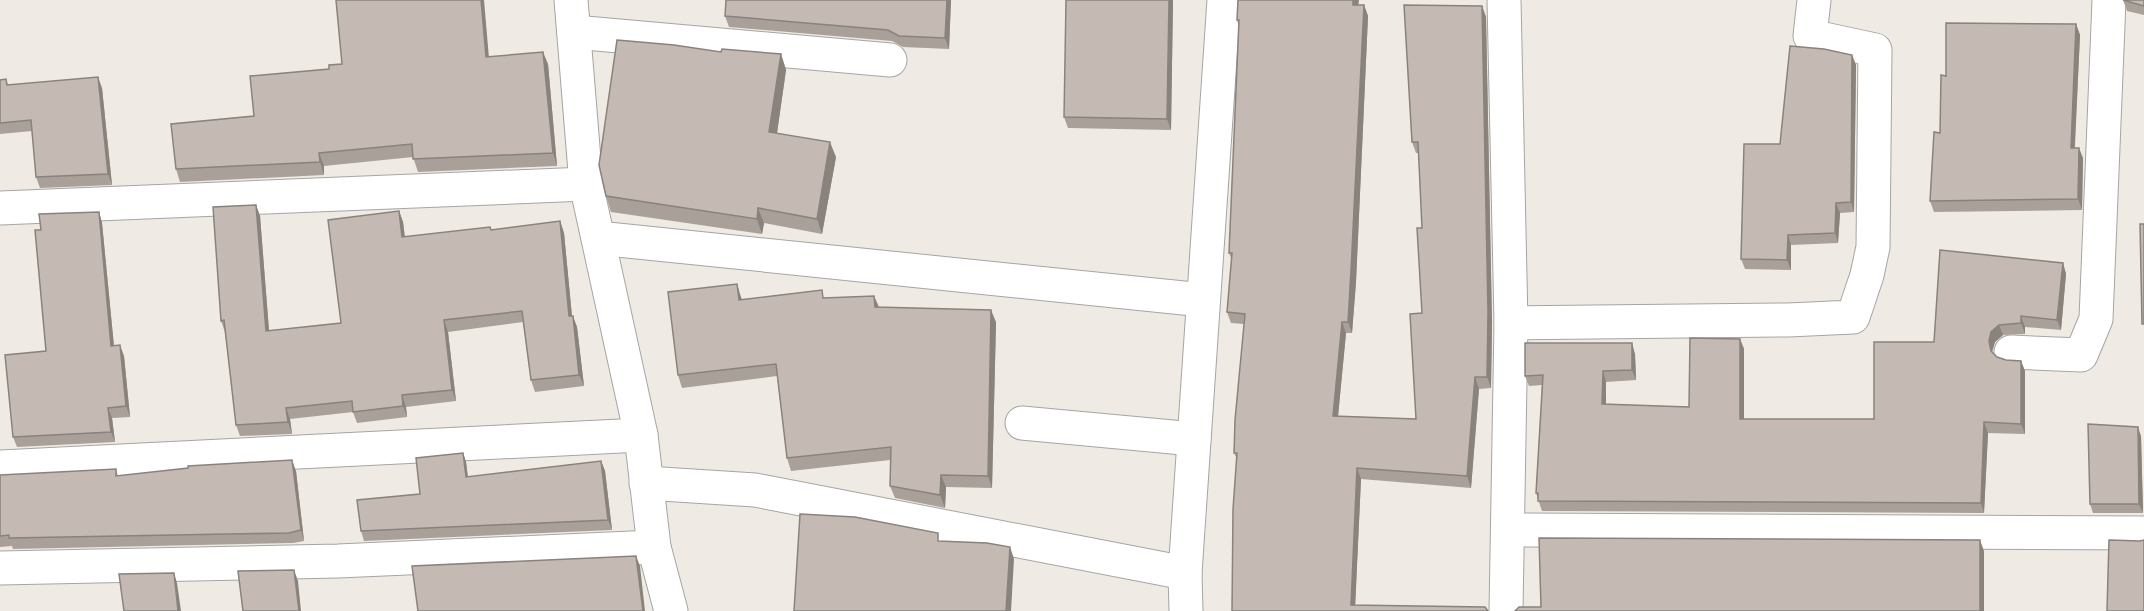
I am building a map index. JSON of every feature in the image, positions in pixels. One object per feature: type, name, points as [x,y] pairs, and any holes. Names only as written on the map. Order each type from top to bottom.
[{"type":"street","points":[[571,0],[586,184],[641,435],[654,547],[671,611]]},
{"type":"street","points":[[1185,611],[1185,573],[1224,0]]},
{"type":"street","points":[[1504,0],[1511,323],[1506,611]]},
{"type":"street","points":[[1511,323],[1788,320],[1853,317],[1867,275],[1873,247],[1875,50],[1810,36],[1814,0]]},
{"type":"street","points":[[2011,352],[2081,355],[2096,319],[2109,0]]},
{"type":"street","points":[[574,33],[890,60]]},
{"type":"street","points":[[0,208],[586,184]]},
{"type":"street","points":[[598,238],[1203,300]]},
{"type":"street","points":[[1022,423],[1194,439]]},
{"type":"street","points":[[0,467],[641,435]]},
{"type":"street","points":[[646,483],[755,490],[1185,573]]},
{"type":"street","points":[[1508,530],[2144,533]]},
{"type":"street","points":[[0,568],[338,561],[654,547]]},
{"type":"building","points":[[336,0],[481,0],[486,57],[543,52],[553,153],[413,159],[412,144],[319,153],[320,162],[176,169],[171,124],[254,116],[250,76],[329,69],[329,65],[342,64]]},
{"type":"building","points":[[726,0],[947,0],[945,38],[899,36],[888,30],[725,16]]},
{"type":"building","points":[[1066,0],[1169,0],[1167,119],[1064,117]]},
{"type":"building","points":[[1238,0],[1353,0],[1353,5],[1364,5],[1348,322],[1342,322],[1333,416],[1416,419],[1410,314],[1422,313],[1417,228],[1422,228],[1418,142],[1412,142],[1404,5],[1482,6],[1488,312],[1487,377],[1475,377],[1467,476],[1357,468],[1351,605],[1485,607],[1488,611],[1232,611],[1233,509],[1237,453],[1234,453],[1235,420],[1245,314],[1227,312],[1232,253],[1229,253]]},
{"type":"building","points":[[2123,0],[2144,0],[2144,6]]},
{"type":"building","points":[[1946,23],[2076,24],[2071,148],[2079,148],[2078,199],[1930,201],[1934,132],[1940,133],[1941,75],[1946,76]]},
{"type":"building","points":[[617,40],[721,52],[722,49],[781,54],[769,132],[830,142],[817,219],[758,208],[757,219],[606,196],[599,165]]},
{"type":"building","points":[[1790,46],[1824,49],[1852,55],[1851,202],[1836,203],[1835,233],[1788,235],[1787,260],[1741,259],[1744,144],[1780,144]]},
{"type":"building","points":[[98,77],[108,174],[36,177],[31,120],[0,123],[0,80],[6,79],[7,85]]},
{"type":"building","points":[[256,205],[266,331],[341,323],[328,220],[399,211],[402,237],[490,227],[491,230],[560,221],[569,316],[573,316],[579,375],[531,380],[522,311],[444,320],[452,390],[402,395],[403,406],[353,412],[352,401],[286,408],[288,422],[236,425],[224,320],[221,321],[213,207]]},
{"type":"building","points":[[99,212],[111,346],[120,345],[126,406],[108,408],[111,432],[13,437],[5,355],[46,351],[35,230],[41,230],[39,214]]},
{"type":"building","points":[[2140,224],[2144,224],[2144,324],[2142,324]]},
{"type":"building","points":[[1940,250],[2063,263],[2057,320],[2021,316],[2021,323],[1999,325],[1991,332],[1989,341],[1991,351],[1997,357],[2021,361],[2021,424],[1984,422],[1981,503],[1538,501],[1538,493],[1536,493],[1543,375],[1525,376],[1525,343],[1632,343],[1632,370],[1603,371],[1602,404],[1689,407],[1690,338],[1740,339],[1740,419],[1874,419],[1874,342],[1934,342]]},
{"type":"building","points":[[737,284],[739,300],[822,290],[823,298],[874,296],[875,307],[991,310],[988,476],[941,475],[940,495],[890,486],[891,447],[787,458],[776,364],[678,375],[668,292]]},
{"type":"building","points":[[2088,424],[2138,427],[2139,504],[2090,504]]},
{"type":"building","points":[[463,453],[466,477],[601,461],[608,520],[361,531],[357,500],[420,494],[416,458]]},
{"type":"building","points":[[292,460],[301,530],[289,533],[9,538],[9,535],[0,536],[0,475],[116,469],[116,476],[188,468],[188,466]]},
{"type":"building","points":[[800,514],[855,517],[938,533],[938,541],[987,543],[1010,547],[1006,611],[794,611]]},
{"type":"building","points":[[1539,538],[1980,540],[1980,611],[1515,611],[1519,607],[1541,607]]},
{"type":"building","points":[[2109,540],[2144,540],[2144,611],[2107,611]]},
{"type":"building","points":[[636,556],[643,611],[418,611],[412,566]]},
{"type":"building","points":[[294,570],[299,611],[243,611],[238,571]]},
{"type":"building","points":[[174,573],[178,611],[124,611],[119,574]]}]
